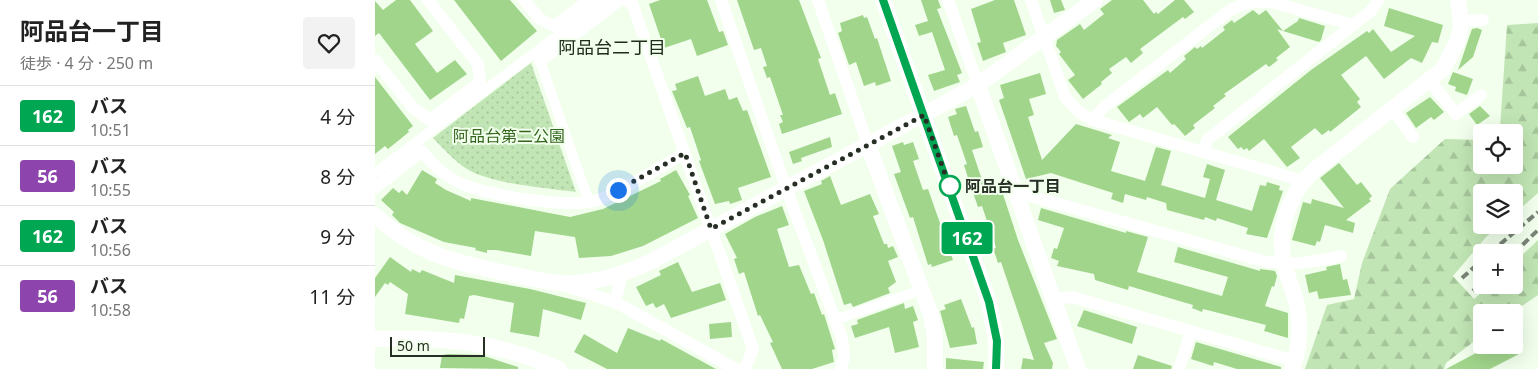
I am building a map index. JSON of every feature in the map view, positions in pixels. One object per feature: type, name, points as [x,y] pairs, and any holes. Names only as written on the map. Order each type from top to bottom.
[{"type":"street","points":[[375,60],[413,108],[430,120],[481,82],[479,64],[428,0]]},
{"type":"street","points":[[524,0],[540,19],[555,26],[589,0]]},
{"type":"street","points":[[375,173],[605,0]]},
{"type":"street","points":[[589,202],[540,60],[621,0]]},
{"type":"street","points":[[625,0],[632,3],[753,349],[745,369]]},
{"type":"street","points":[[721,0],[785,188],[835,320],[844,348],[841,369]]},
{"type":"street","points":[[818,0],[921,290],[935,336],[935,369]]},
{"type":"street","points":[[883,0],[989,302],[997,341],[996,369]]},
{"type":"street","points":[[948,0],[1079,369]]},
{"type":"street","points":[[1031,0],[1065,97],[1076,111],[1092,120],[1304,181]]},
{"type":"street","points":[[560,284],[592,281],[622,274],[652,262],[785,188],[978,85],[1095,0]]},
{"type":"street","points":[[1204,151],[1207,140],[1373,10],[1378,0]]},
{"type":"street","points":[[1054,299],[1072,297],[1191,331],[1294,365],[1299,322],[1296,300],[1285,265],[1282,239],[1283,224],[1290,202],[1304,181],[1319,166],[1443,69],[1452,55],[1458,40],[1461,21],[1458,0]]},
{"type":"street","points":[[1092,120],[1105,106],[1229,11],[1246,3],[1256,1],[1275,3],[1353,26]]},
{"type":"street","points":[[1461,21],[1483,20]]},
{"type":"street","points":[[1430,81],[1456,114],[1481,95]]},
{"type":"street","points":[[1393,110],[1413,137]]},
{"type":"street","points":[[375,188],[422,151],[434,166],[449,177],[474,189],[554,204],[570,205],[602,199],[685,153]]},
{"type":"street","points":[[1016,192],[1263,261],[1285,265],[1302,264],[1341,256]]},
{"type":"street","points":[[375,215],[404,240],[439,258],[560,284],[615,302],[736,369]]},
{"type":"street","points":[[615,302],[622,274]]},
{"type":"street","points":[[835,320],[921,290]]},
{"type":"street","points":[[1179,369],[1191,331]]},
{"type":"street","points":[[375,339],[424,338],[470,342],[515,352],[559,369]]},
{"type":"green space","points":[[1538,23],[1538,193],[1523,206],[1523,184],[1473,184],[1473,234],[1490,234],[1480,244],[1473,244],[1473,252],[1453,276],[1474,299],[1480,294],[1523,294],[1523,254],[1538,240],[1538,295],[1523,305],[1473,304],[1473,342],[1446,363],[1444,369],[1305,369],[1327,305],[1354,299],[1362,263],[1390,189],[1445,139],[1473,140],[1473,174],[1523,174],[1523,124],[1500,124],[1507,25]]},
{"type":"green space","name":"阿品台第二公園","points":[[531,63],[576,192],[520,185],[477,174],[458,162],[433,138]]},
{"type":"building","points":[[396,0],[410,0],[433,31],[415,44],[437,73],[455,60],[467,74],[430,100],[379,33],[375,36],[375,1],[383,10]]},
{"type":"building","points":[[454,0],[510,0],[537,31],[501,61]]},
{"type":"building","points":[[660,0],[707,0],[719,32],[723,31],[728,45],[697,56],[691,39],[664,48],[649,4]]},
{"type":"building","points":[[737,0],[799,0],[821,58],[818,59],[830,95],[835,93],[842,114],[782,134],[779,124],[783,122],[780,115],[783,115],[770,77],[767,78],[763,67],[767,66],[761,48],[754,50]]},
{"type":"building","points":[[921,0],[938,0],[941,8],[937,9],[962,73],[957,75],[960,82],[934,91],[928,75],[945,70],[932,32],[919,36],[915,25],[928,21]]},
{"type":"building","points":[[995,0],[1014,0],[1026,35],[1003,43],[1006,52],[983,61],[977,43],[981,42],[971,9]]},
{"type":"building","points":[[1050,0],[1061,0],[1065,10],[1054,13]]},
{"type":"building","points":[[1112,0],[1143,0],[1154,14],[1156,12],[1158,14],[1175,0],[1184,0],[1194,12],[1185,19],[1183,17],[1140,49],[1143,53],[1131,63],[1126,57],[1109,69],[1112,73],[1101,82],[1102,84],[1083,99],[1068,80],[1075,75],[1059,54],[1061,52],[1056,46],[1057,40],[1080,24],[1084,30],[1104,14],[1100,9]]},
{"type":"building","points":[[1389,8],[1443,25],[1438,43],[1432,42],[1422,63],[1411,58],[1384,79],[1366,56],[1341,75],[1360,99],[1357,102],[1361,107],[1330,132],[1329,130],[1322,135],[1315,128],[1291,147],[1300,158],[1287,167],[1264,139],[1249,151],[1247,148],[1244,150],[1241,147],[1238,149],[1228,137],[1311,70],[1367,31],[1369,33],[1373,29],[1391,52],[1415,36],[1384,26]]},
{"type":"building","points":[[1253,10],[1259,15],[1266,10],[1283,31],[1277,29],[1290,47],[1276,58],[1278,60],[1269,67],[1266,64],[1224,94],[1226,96],[1213,106],[1215,108],[1193,125],[1195,128],[1185,136],[1174,124],[1172,125],[1157,107],[1143,118],[1140,114],[1129,122],[1117,107],[1168,70],[1170,73],[1186,59],[1184,56],[1195,47],[1197,49],[1201,46],[1202,48],[1225,30],[1223,27],[1232,20],[1234,23]]},
{"type":"building","points":[[863,15],[864,18],[867,17],[875,39],[877,38],[891,81],[876,86],[875,82],[864,86],[856,62],[849,65],[838,33],[842,31],[840,23]]},
{"type":"building","points":[[1299,18],[1325,26],[1319,42],[1283,31],[1298,21]]},
{"type":"building","points":[[1472,29],[1482,30],[1473,57],[1458,70]]},
{"type":"building","points":[[1453,72],[1473,79],[1467,95],[1455,91],[1456,87],[1448,84]]},
{"type":"building","points":[[1040,73],[1046,94],[1029,99],[1034,115],[1028,117],[1042,160],[1076,124],[1112,135],[1108,138],[1120,142],[1111,171],[1145,181],[1156,147],[1171,151],[1161,185],[1205,198],[1210,179],[1203,177],[1207,164],[1225,170],[1216,200],[1252,211],[1260,185],[1266,186],[1267,182],[1280,186],[1279,190],[1283,191],[1267,238],[1246,234],[1248,228],[1217,218],[1216,221],[1205,217],[1204,220],[1167,210],[1166,203],[1147,197],[1146,200],[1125,194],[1123,203],[1111,199],[1113,193],[1051,173],[1026,179],[999,100],[1004,98],[1000,85]]},
{"type":"building","points":[[698,76],[705,96],[725,89],[729,100],[737,97],[743,111],[747,110],[771,177],[738,188],[742,200],[730,204],[729,201],[715,204],[699,161],[701,160],[690,127],[687,128],[672,91],[677,90],[675,84]]},
{"type":"building","points":[[375,77],[413,126],[408,130],[409,132],[388,149],[385,146],[375,154]]},
{"type":"building","points":[[1430,97],[1444,112],[1434,120],[1431,117],[1416,128],[1406,113]]},
{"type":"building","points":[[966,106],[975,132],[978,131],[983,147],[972,150],[985,189],[1000,185],[1018,240],[1057,339],[1044,343],[1053,363],[1052,369],[1021,369],[1023,358],[1034,360],[1001,262],[998,263],[993,248],[996,248],[982,206],[978,207],[970,184],[964,165],[967,164],[957,135],[954,136],[948,117],[957,114],[955,109]]},
{"type":"building","points":[[1480,106],[1490,116],[1476,124],[1469,114]]},
{"type":"building","points":[[830,137],[832,147],[801,158],[802,161],[793,164],[789,152]]},
{"type":"building","points":[[903,142],[904,145],[913,142],[919,159],[913,161],[923,190],[928,189],[953,260],[932,267],[931,264],[928,265],[913,217],[910,218],[894,174],[901,172],[892,146]]},
{"type":"building","points":[[1339,163],[1357,185],[1361,182],[1372,196],[1369,199],[1371,201],[1346,220],[1355,223],[1353,233],[1325,225],[1320,242],[1317,241],[1315,246],[1292,240],[1303,202],[1311,204],[1312,199],[1344,208],[1320,178]]},
{"type":"building","points":[[422,170],[437,179],[435,183],[446,190],[471,201],[471,198],[570,217],[603,209],[661,181],[660,179],[676,170],[690,195],[688,196],[698,218],[643,246],[611,256],[579,258],[575,237],[535,231],[531,256],[496,250],[487,250],[487,253],[475,250],[476,248],[444,242],[400,223],[392,215],[394,212],[381,200],[393,188],[399,193],[402,190],[407,195]]},
{"type":"building","points":[[830,176],[841,205],[870,194],[879,214],[873,216],[884,244],[887,244],[888,248],[893,246],[898,257],[888,261],[896,282],[888,288],[890,293],[853,307],[851,303],[844,305],[823,240],[804,191],[822,184],[821,181]]},
{"type":"building","points":[[782,206],[789,225],[777,229],[789,267],[799,265],[811,294],[814,293],[822,315],[824,314],[835,349],[832,350],[834,362],[812,369],[782,369],[770,343],[773,342],[760,315],[758,316],[744,272],[739,274],[734,259],[737,258],[725,234],[755,217]]},
{"type":"building","points":[[1041,208],[1126,233],[1126,231],[1148,237],[1137,272],[1222,296],[1228,277],[1174,262],[1178,247],[1260,271],[1260,269],[1275,271],[1277,276],[1274,287],[1272,286],[1265,306],[1288,313],[1288,338],[1264,331],[1266,325],[1203,309],[1202,312],[1192,308],[1193,305],[1129,286],[1128,290],[1095,280],[1094,274],[1057,266],[1059,261],[1051,258],[1054,248],[1057,249],[1064,228],[1038,220]]},
{"type":"building","points":[[390,257],[411,272],[412,269],[420,273],[422,270],[454,283],[455,275],[530,289],[586,303],[581,320],[543,309],[539,337],[510,332],[514,303],[474,295],[469,296],[464,319],[460,318],[459,323],[405,314],[408,294],[390,282],[388,285],[385,283],[375,297],[375,278]]},
{"type":"building","points":[[678,262],[692,292],[720,283],[726,300],[671,318],[664,304],[656,308],[653,303],[646,306],[636,287],[661,275],[659,271]]},
{"type":"building","points":[[1340,264],[1343,280],[1347,279],[1351,295],[1319,299],[1317,291],[1309,293],[1305,275],[1327,270],[1326,267]]},
{"type":"building","points":[[961,299],[972,328],[974,327],[977,344],[950,348],[940,311],[946,309],[944,305]]},
{"type":"building","points":[[904,303],[905,309],[913,306],[918,320],[913,322],[919,347],[895,353],[889,327],[855,338],[851,326],[858,324],[857,320]]},
{"type":"building","points":[[1084,310],[1137,327],[1132,344],[1077,326]]},
{"type":"building","points":[[731,322],[732,337],[710,339],[709,324]]},
{"type":"building","points":[[628,328],[660,341],[661,339],[716,369],[607,369],[574,352],[584,334],[617,353]]},
{"type":"building","points":[[1196,342],[1281,367],[1281,369],[1237,369],[1214,362],[1213,366],[1191,359]]},
{"type":"building","points":[[1474,354],[1519,354],[1490,369],[1446,369]]},
{"type":"building","points":[[442,355],[481,355],[518,367],[518,369],[440,368]]},
{"type":"building","points":[[1138,355],[1172,366],[1171,369],[1133,369]]},
{"type":"building","points":[[946,358],[984,362],[983,369],[946,369]]},
{"type":"railway","points":[[1500,244],[1538,212]]},
{"type":"railway","points":[[1523,244],[1538,230]]},
{"type":"railway","points":[[1462,278],[1473,268]]},
{"type":"bus line","name":"162","points":[[883,0],[989,302],[997,341],[996,369]]},
{"type":"place","name":"阿品台一丁目","points":[[950,186]]},
{"type":"district","name":"阿品台二丁目","points":[[612,47]]},
{"type":"route","points":[[618,190],[685,153],[711,229],[924,115],[951,191],[950,186]]}]
